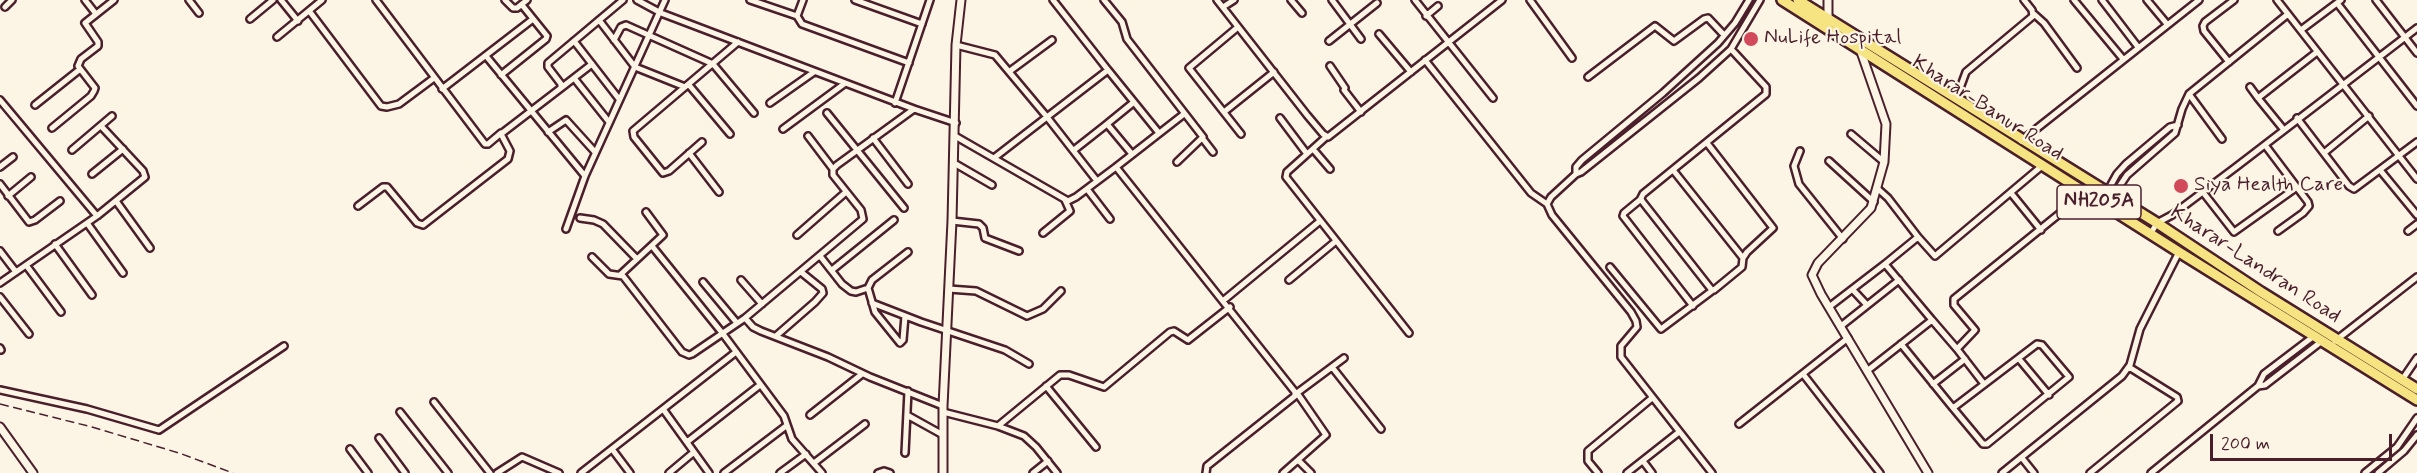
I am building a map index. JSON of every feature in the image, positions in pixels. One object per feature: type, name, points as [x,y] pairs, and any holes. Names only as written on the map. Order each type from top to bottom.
[{"type":"highway","name":"Kharar-Banur Road","points":[[1782,0],[1863,45],[2019,144],[2043,165],[2085,193],[2417,400]]},
{"type":"highway","name":"Kharar-Landran Road","points":[[1798,0],[1863,45],[1956,99],[2019,144],[2110,194],[2417,389]]},
{"type":"street","points":[[5,7],[12,0]]},
{"type":"street","points":[[85,0],[96,14]]},
{"type":"street","points":[[52,128],[94,91],[95,88],[79,70],[78,62],[98,46],[98,42],[85,23],[114,0]]},
{"type":"street","points":[[189,0],[199,13]]},
{"type":"street","points":[[250,19],[273,0]]},
{"type":"street","points":[[280,0],[298,21]]},
{"type":"street","points":[[277,37],[322,0]]},
{"type":"street","points":[[376,0],[485,144],[592,64]]},
{"type":"street","points":[[501,75],[547,36],[533,19],[524,2],[513,8],[505,0]]},
{"type":"street","points":[[561,88],[561,84],[547,64],[623,0]]},
{"type":"street","points":[[637,0],[661,13],[844,84],[956,123]]},
{"type":"street","points":[[566,229],[585,176],[665,0]]},
{"type":"street","points":[[750,0],[797,16],[802,24],[909,63]]},
{"type":"street","points":[[797,16],[803,0]]},
{"type":"street","points":[[855,0],[922,24]]},
{"type":"street","points":[[895,103],[930,0]]},
{"type":"street","points":[[943,473],[943,409],[956,123],[956,45],[960,0]]},
{"type":"street","points":[[1053,0],[1159,133]]},
{"type":"street","points":[[1104,0],[1122,22],[1127,39],[1213,152]]},
{"type":"street","points":[[1217,0],[1326,137]]},
{"type":"street","points":[[1223,7],[1234,0]]},
{"type":"street","points":[[1291,0],[1302,13]]},
{"type":"street","points":[[1332,0],[1361,39]]},
{"type":"street","points":[[1415,0],[1493,98]]},
{"type":"street","points":[[1409,333],[1286,176],[1326,137],[1332,135],[1502,0]]},
{"type":"street","points":[[1530,0],[1572,58]]},
{"type":"street","points":[[1576,174],[1576,167],[1582,160],[1670,87],[1724,35],[1749,0]]},
{"type":"street","points":[[1547,204],[1551,197],[1576,174],[1591,165],[1731,49],[1760,0]]},
{"type":"street","points":[[1828,0],[1828,19]]},
{"type":"street","points":[[2024,0],[2077,68]]},
{"type":"street","points":[[2074,0],[2123,59]]},
{"type":"street","points":[[2102,0],[2138,47]]},
{"type":"street","points":[[2147,0],[2167,24]]},
{"type":"street","points":[[2019,144],[2198,0]]},
{"type":"street","points":[[2229,62],[2204,31],[2203,26],[2234,0]]},
{"type":"street","points":[[2277,0],[2417,179]]},
{"type":"street","points":[[2377,0],[2417,52]]},
{"type":"street","points":[[2301,30],[2339,1],[2417,106]]},
{"type":"street","points":[[1329,41],[1377,3]]},
{"type":"street","points":[[1426,15],[1438,6]]},
{"type":"street","points":[[310,12],[381,106],[399,104],[434,78]]},
{"type":"street","points":[[1956,99],[1966,72],[2031,19],[2034,14]]},
{"type":"street","points":[[2110,194],[2117,174],[2126,164],[2170,127],[2178,125],[2189,94],[2288,14]]},
{"type":"street","points":[[1588,77],[1655,26],[1674,41],[1708,18],[1724,35]]},
{"type":"street","points":[[442,89],[533,19]]},
{"type":"street","points":[[599,20],[635,67],[687,86],[730,134]]},
{"type":"street","points":[[614,40],[623,25],[713,64],[754,113]]},
{"type":"street","points":[[1238,27],[1189,68],[1241,134]]},
{"type":"street","points":[[2151,233],[2157,223],[2172,215],[2417,28]]},
{"type":"street","points":[[1379,34],[1410,72]]},
{"type":"street","points":[[1010,71],[1052,40]]},
{"type":"street","points":[[574,41],[619,99]]},
{"type":"street","points":[[702,142],[669,171],[663,173],[633,134],[635,128],[738,42]]},
{"type":"street","points":[[956,45],[992,53],[1010,71],[1097,181]]},
{"type":"street","points":[[1863,45],[1886,124],[1884,162],[1874,202],[1866,215],[1818,263],[1813,279],[1928,473]]},
{"type":"street","points":[[1693,306],[1623,216],[1641,199],[1642,194],[1763,97],[1767,91],[1731,49]]},
{"type":"street","points":[[2258,98],[2318,52]]},
{"type":"street","points":[[486,56],[585,176]]},
{"type":"street","points":[[1425,60],[1531,193],[1547,204],[1552,215],[1631,312],[1637,327],[1619,350],[1627,367],[1712,473]]},
{"type":"street","points":[[1330,66],[1345,88],[1344,90],[1361,112]]},
{"type":"street","points":[[35,105],[79,70]]},
{"type":"street","points":[[994,158],[1108,70]]},
{"type":"street","points":[[770,103],[814,72]]},
{"type":"street","points":[[1224,112],[1274,72]]},
{"type":"street","points":[[574,78],[609,122]]},
{"type":"street","points":[[783,129],[844,84]]},
{"type":"street","points":[[2250,87],[2284,130]]},
{"type":"street","points":[[2189,94],[2222,139]]},
{"type":"street","points":[[0,100],[97,216]]},
{"type":"street","points":[[1074,150],[1134,102]]},
{"type":"street","points":[[833,169],[914,109]]},
{"type":"street","points":[[827,113],[904,208]]},
{"type":"street","points":[[955,136],[1065,200],[1072,200],[1184,114]]},
{"type":"street","points":[[72,150],[112,116]]},
{"type":"street","points":[[2324,153],[2369,116]]},
{"type":"street","points":[[1280,118],[1307,154]]},
{"type":"street","points":[[2297,118],[2352,188],[2359,187],[2417,142]]},
{"type":"street","points":[[548,132],[566,120],[596,152]]},
{"type":"street","points":[[1107,124],[1132,154]]},
{"type":"street","points":[[0,283],[97,216],[146,177],[101,126]]},
{"type":"street","points":[[358,206],[383,187],[387,187],[417,223],[423,225],[508,159],[511,153],[501,138],[502,132]]},
{"type":"street","points":[[1851,135],[1884,162]]},
{"type":"street","points":[[592,257],[609,274],[620,275],[684,353],[692,354],[762,304],[863,219],[861,210],[836,180],[833,169],[808,136]]},
{"type":"street","points":[[873,138],[908,184]]},
{"type":"street","points":[[1177,162],[1203,139]]},
{"type":"street","points":[[1610,267],[1661,329],[1742,267],[1743,258],[1773,228],[1707,143]]},
{"type":"street","points":[[2265,145],[2309,206],[2278,231]]},
{"type":"street","points":[[92,174],[123,149]]},
{"type":"street","points":[[1313,149],[1330,170]]},
{"type":"street","points":[[1800,152],[1794,166],[1799,184],[1843,239]]},
{"type":"street","points":[[689,153],[719,192]]},
{"type":"street","points":[[0,167],[13,157]]},
{"type":"street","points":[[1830,161],[1874,202]]},
{"type":"street","points":[[954,163],[992,185]]},
{"type":"street","points":[[1878,189],[1935,256],[2043,165]]},
{"type":"street","points":[[1116,167],[1230,307],[1297,393],[1326,435],[1283,473]]},
{"type":"street","points":[[1672,170],[1743,258]]},
{"type":"street","points":[[2380,170],[2417,215]]},
{"type":"street","points":[[8,196],[31,177]]},
{"type":"street","points":[[0,184],[29,222],[60,201]]},
{"type":"street","points":[[2202,191],[2234,232],[2297,187]]},
{"type":"street","points":[[1087,189],[1110,219]]},
{"type":"street","points":[[797,235],[846,192]]},
{"type":"street","points":[[2011,193],[2041,230]]},
{"type":"street","points":[[1957,349],[1975,330],[1954,305],[1954,299],[2085,193]]},
{"type":"street","points":[[1641,199],[1713,290]]},
{"type":"street","points":[[1043,233],[1071,211],[1065,200]]},
{"type":"street","points":[[116,201],[150,248]]},
{"type":"street","points":[[620,275],[663,234],[646,212]]},
{"type":"street","points":[[580,218],[603,224],[637,259]]},
{"type":"street","points":[[832,270],[894,220]]},
{"type":"street","points":[[952,221],[979,224],[983,228],[985,238],[1019,251]]},
{"type":"street","points":[[1224,300],[1320,221]]},
{"type":"street","points":[[87,223],[123,273]]},
{"type":"street","points":[[2408,231],[2417,224]]},
{"type":"street","points":[[1829,307],[1918,237]]},
{"type":"street","points":[[1289,280],[1336,241]]},
{"type":"street","points":[[55,244],[92,295]]},
{"type":"street","points":[[652,246],[723,334],[784,416],[792,439],[814,463],[819,472]]},
{"type":"street","points":[[0,251],[16,272]]},
{"type":"street","points":[[905,316],[903,340],[900,343],[877,314],[868,288],[872,280],[908,252]]},
{"type":"street","points":[[2002,473],[2122,376],[2128,367],[2136,338],[2179,252]]},
{"type":"street","points":[[820,256],[851,291],[856,292],[868,288]]},
{"type":"street","points":[[1885,264],[1984,384]]},
{"type":"street","points":[[26,265],[61,312]]},
{"type":"street","points":[[776,336],[815,303],[823,293],[822,289],[801,272]]},
{"type":"street","points":[[2258,386],[2264,374],[2322,341],[2337,338],[2417,277]]},
{"type":"street","points":[[741,280],[762,304]]},
{"type":"street","points":[[1840,326],[1899,280]]},
{"type":"street","points":[[704,282],[736,323]]},
{"type":"street","points":[[2411,282],[2417,288]]},
{"type":"street","points":[[949,289],[976,291],[1027,316],[1043,309],[1061,291]]},
{"type":"street","points":[[1853,290],[1867,305]]},
{"type":"street","points":[[0,297],[29,334]]},
{"type":"street","points":[[872,303],[1005,350],[1029,364]]},
{"type":"street","points":[[998,426],[1060,375],[1066,374],[1104,387],[1172,331],[1188,340],[1230,307]]},
{"type":"street","points":[[744,318],[753,327],[828,357],[862,374],[908,391],[943,409],[1024,436],[1057,473]]},
{"type":"street","points":[[1867,371],[1932,320]]},
{"type":"street","points":[[1739,424],[1848,338]]},
{"type":"street","points":[[2151,473],[2258,386],[2265,384],[2322,341]]},
{"type":"street","points":[[1901,344],[1932,384],[1985,445],[2067,380],[2068,375],[2040,344],[2035,345],[1953,408]]},
{"type":"street","points":[[0,390],[79,407],[159,430],[284,346]]},
{"type":"street","points":[[581,473],[736,352]]},
{"type":"street","points":[[1206,473],[1208,466],[1297,393],[1344,358]]},
{"type":"street","points":[[2402,380],[2417,358]]},
{"type":"street","points":[[1932,384],[1965,359]]},
{"type":"street","points":[[2019,359],[2049,394]]},
{"type":"street","points":[[1332,367],[1382,429]]},
{"type":"street","points":[[2090,473],[2178,401],[2177,397],[2128,367]]},
{"type":"street","points":[[810,415],[862,374]]},
{"type":"street","points":[[1803,374],[1880,473]]},
{"type":"street","points":[[687,442],[760,385]]},
{"type":"street","points":[[1046,386],[1096,447]]},
{"type":"street","points":[[905,453],[908,391]]},
{"type":"street","points":[[1598,473],[1588,461],[1588,451],[1652,398]]},
{"type":"street","points":[[434,402],[490,473]]},
{"type":"street","points":[[663,409],[710,473]]},
{"type":"street","points":[[400,412],[448,473]]},
{"type":"street","points":[[907,415],[943,435]]},
{"type":"street","points":[[2365,473],[2397,447],[2417,418]]},
{"type":"street","points":[[814,463],[865,424]]},
{"type":"street","points":[[724,473],[786,426]]},
{"type":"street","points":[[0,427],[33,473]]},
{"type":"street","points":[[1627,473],[1679,432]]},
{"type":"street","points":[[2378,473],[2404,451],[2417,435]]},
{"type":"street","points":[[379,438],[405,473]]},
{"type":"street","points":[[350,449],[368,473]]},
{"type":"street","points":[[612,449],[630,473]]},
{"type":"street","points":[[669,473],[694,452]]},
{"type":"street","points":[[780,473],[806,454]]},
{"type":"street","points":[[497,473],[520,458],[559,473]]},
{"type":"street","points":[[2022,458],[2034,473]]},
{"type":"street","points":[[1298,460],[1310,472],[1318,473]]},
{"type":"street","points":[[1033,473],[1048,461]]},
{"type":"street","points":[[1643,461],[1652,473]]},
{"type":"street","points":[[537,473],[540,464]]},
{"type":"street","points":[[878,473],[884,471],[890,473]]},
{"type":"railway","points":[[0,404],[92,427],[179,453],[233,473]]},
{"type":"place","name":"NuLife Hospital","points":[[1751,39]]},
{"type":"place","name":"Siya Health Care","points":[[2181,186]]}]
